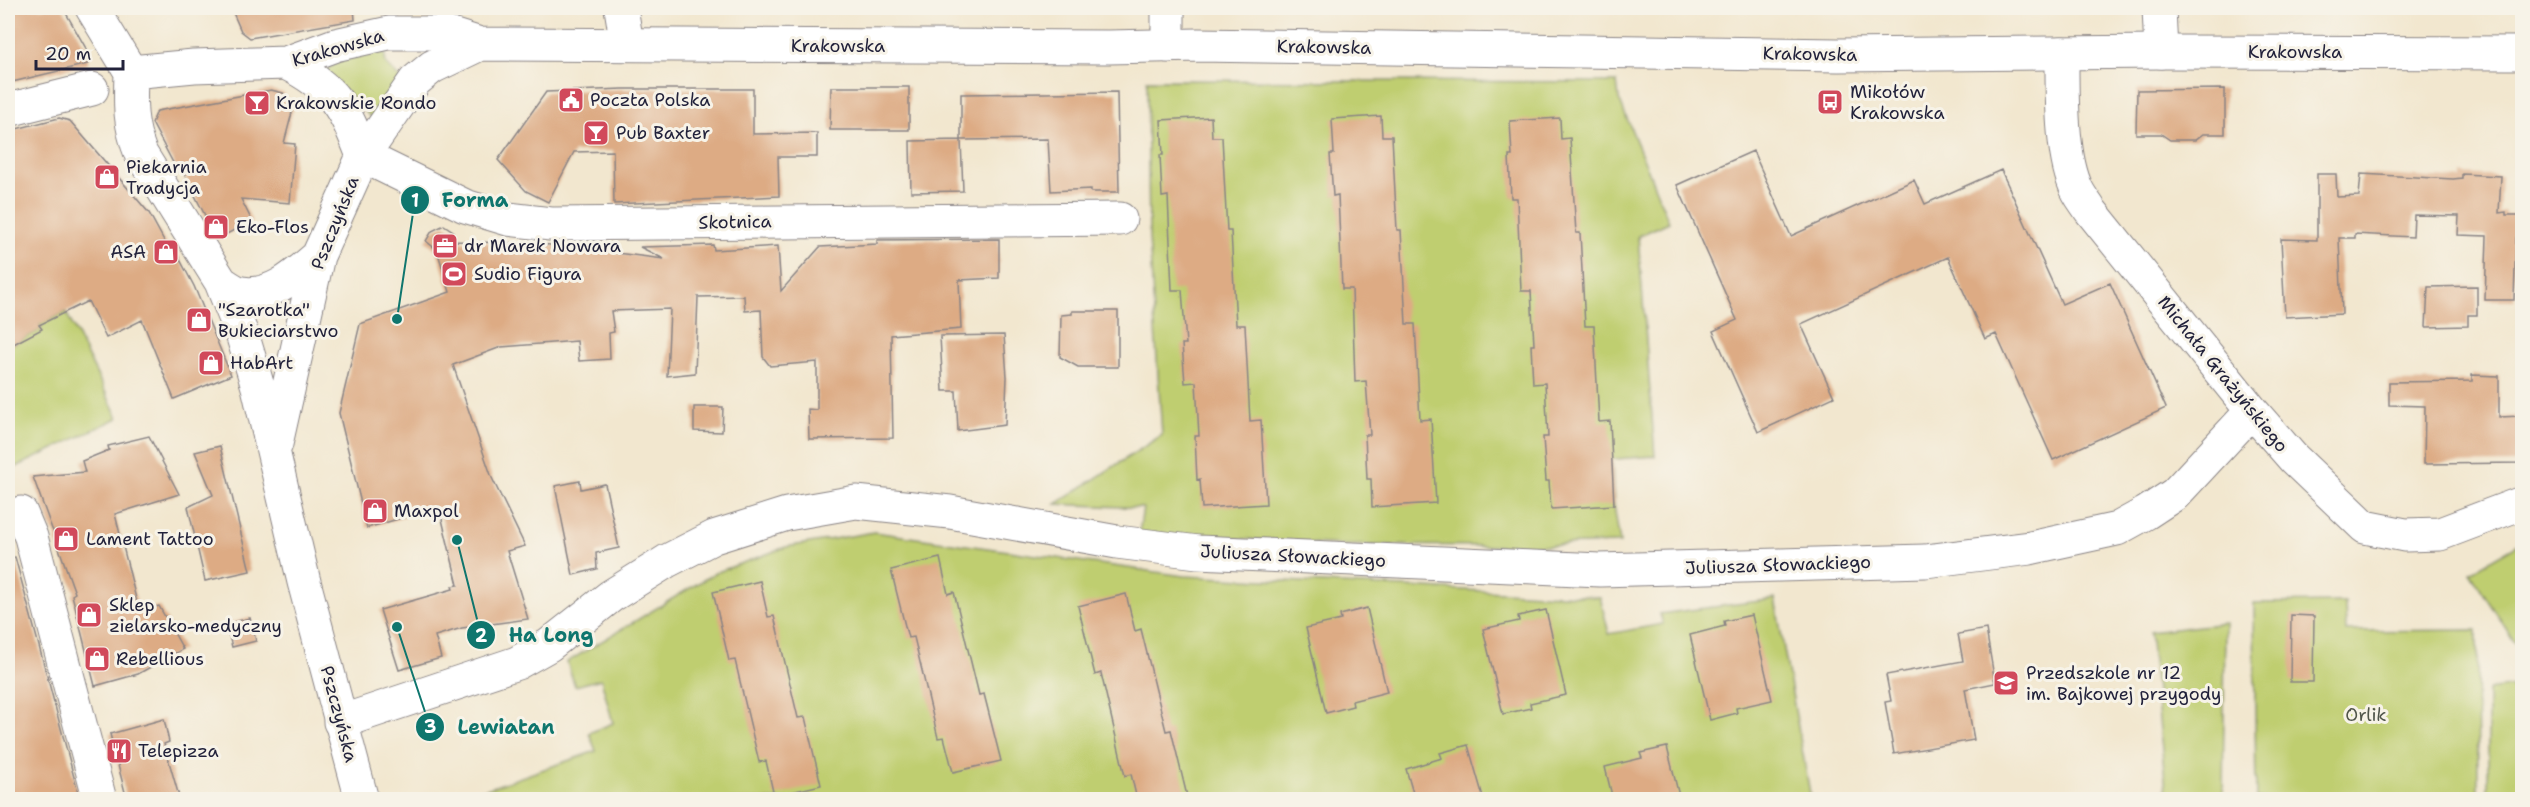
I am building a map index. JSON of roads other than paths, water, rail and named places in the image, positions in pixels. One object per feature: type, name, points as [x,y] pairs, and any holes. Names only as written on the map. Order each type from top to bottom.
[{"type":"street","points":[[92,8],[131,72]]},
{"type":"street","points":[[621,8],[627,44]]},
{"type":"street","points":[[1168,8],[1168,46]]},
{"type":"street","points":[[2159,8],[2161,51]]},
{"type":"street","name":"Krakowska","points":[[131,72],[194,66],[286,63],[335,45],[389,33],[445,33],[480,44],[1168,46],[1838,55],[2161,51],[2523,53]]},
{"type":"street","name":"Pszczyńska","points":[[274,453],[318,256],[363,156],[415,81],[432,67],[480,44]]},
{"type":"street","name":"Michała Grażyńskiego","points":[[2062,53],[2062,96],[2069,162],[2075,186],[2090,210],[2252,411],[2293,458],[2365,527],[2405,535],[2440,534],[2523,503]]},
{"type":"street","points":[[286,63],[312,76],[339,102],[363,156]]},
{"type":"street","name":"Pszczyńska","points":[[131,72],[129,112],[133,134],[141,154],[221,282],[243,337],[340,722],[362,800]]},
{"type":"street","points":[[8,110],[92,89]]},
{"type":"street","name":"Skotnica","points":[[363,156],[465,206],[508,219],[551,224],[1120,219]]},
{"type":"street","points":[[221,282],[240,293],[264,293],[279,286],[318,256]]},
{"type":"street","name":"Juliusza Słowackiego","points":[[340,722],[517,663],[549,645],[610,596],[667,561],[714,537],[787,514],[856,502],[950,512],[1116,542],[1198,552],[1600,570],[1925,561],[2030,548],[2117,529],[2175,494],[2252,411]]},
{"type":"street","points":[[21,513],[31,537],[100,800]]},
{"type":"place","name":"Poczta Polska","points":[[571,100]]},
{"type":"place","name":"Mikołów Krakowska","points":[[1830,102]]},
{"type":"place","name":"Krakowskie Rondo","points":[[257,103]]},
{"type":"place","name":"Pub Baxter","points":[[596,133]]},
{"type":"place","name":"Piekarnia Tradycja","points":[[107,177]]},
{"type":"place","name":"Eko-Flos","points":[[216,227]]},
{"type":"place","name":"dr Marek Nowara","points":[[445,246]]},
{"type":"place","name":"ASA","points":[[166,252]]},
{"type":"place","name":"Sudio Figura","points":[[454,274]]},
{"type":"place","name":"Forma","points":[[397,319]]},
{"type":"place","name":"\"Szarotka\" Bukieciarstwo","points":[[199,320]]},
{"type":"place","name":"HabArt","points":[[211,363]]},
{"type":"place","name":"Maxpol","points":[[375,511]]},
{"type":"place","name":"Lament Tattoo","points":[[66,539]]},
{"type":"place","name":"Ha Long","points":[[457,540]]},
{"type":"place","name":"Sklep zielarsko-medyczny","points":[[89,615]]},
{"type":"place","name":"Lewiatan","points":[[397,627]]},
{"type":"place","name":"Rebellious","points":[[97,659]]},
{"type":"place","name":"Przedszkole nr 12 im. Bajkowej przygody","points":[[2006,683]]},
{"type":"place","name":"Telepizza","points":[[119,751]]},
{"type":"park label","name":"Orlik","points":[[2366,715]]}]
